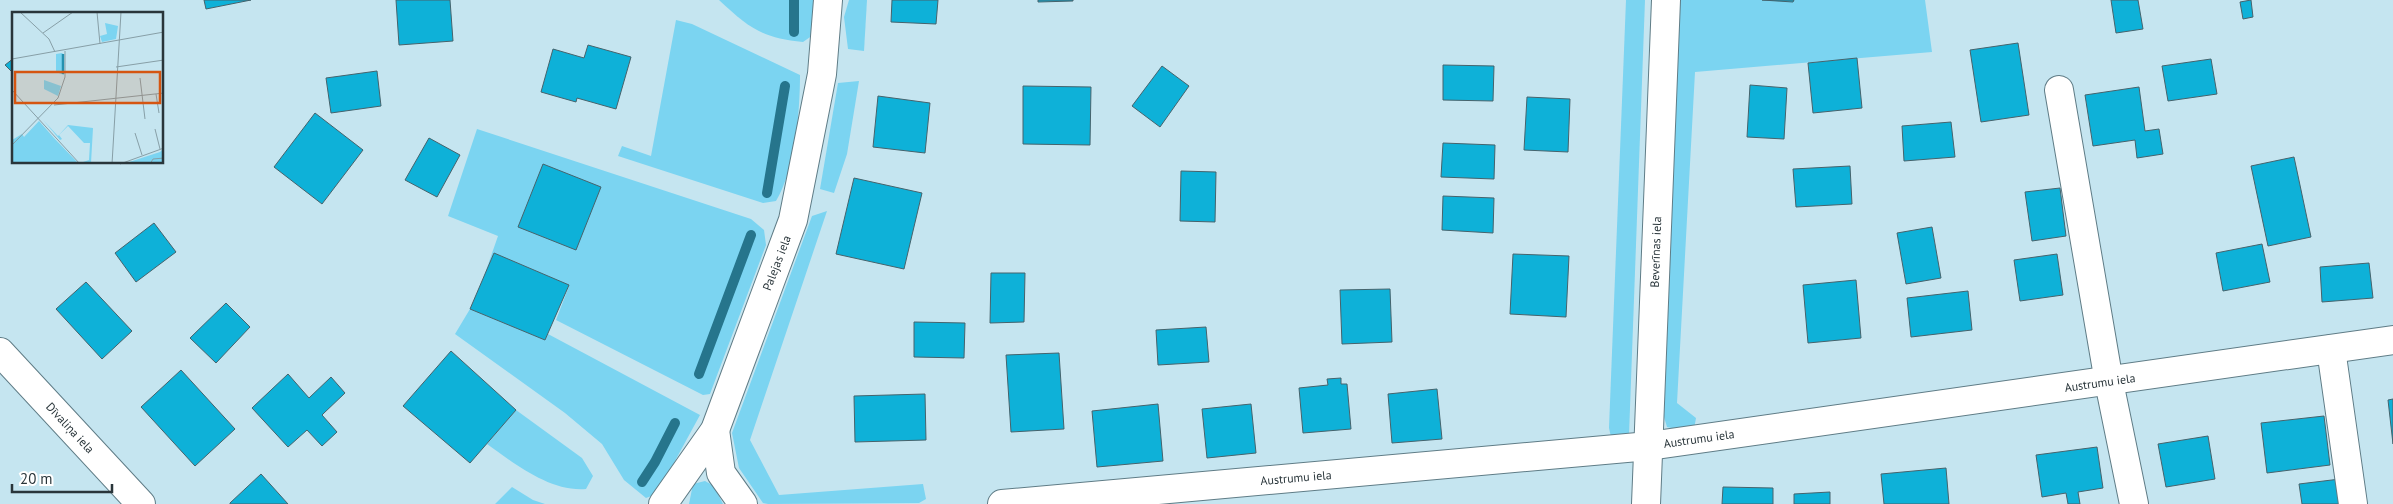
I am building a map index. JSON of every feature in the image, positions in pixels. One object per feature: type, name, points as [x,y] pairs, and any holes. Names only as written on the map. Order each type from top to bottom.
[{"type":"street","name":"Palejas iela","points":[[663,504],[714,430],[794,220],[822,74],[828,0]]},
{"type":"street","name":"Beverīnas iela","points":[[1646,504],[1666,0]]},
{"type":"street","points":[[2060,90],[2109,382],[2134,504]]},
{"type":"street","name":"Austrumu iela","points":[[1002,504],[1648,446],[2109,382],[2393,340]]},
{"type":"street","points":[[2330,349],[2353,504]]},
{"type":"street","name":"Dīvaliņa iela","points":[[0,352],[141,504]]},
{"type":"street","points":[[714,430],[721,473],[743,504]]},
{"type":"shaded area","points":[[719,0],[815,0],[813,35],[803,42],[777,38],[766,34],[748,25]]},
{"type":"shaded area","points":[[849,0],[867,0],[864,51],[848,49],[844,17]]},
{"type":"shaded area","points":[[1626,0],[1645,0],[1629,435],[1611,437],[1609,428]]},
{"type":"shaded area","points":[[1680,0],[1925,0],[1932,52],[1695,72],[1677,403],[1696,418],[1694,429],[1681,430],[1667,427],[1664,417]]},
{"type":"shaded area","points":[[676,20],[692,24],[800,75],[799,106],[792,158],[788,174],[776,201],[763,203],[618,156],[622,146],[651,156]]},
{"type":"shaded area","points":[[859,81],[847,154],[834,193],[820,189],[838,83]]},
{"type":"shaded area","points":[[477,129],[751,219],[764,230],[766,245],[710,394],[703,395],[556,320],[569,286],[494,253],[482,282],[498,236],[448,216]]},
{"type":"shaded area","points":[[827,211],[750,440],[779,495],[923,484],[926,499],[919,503],[768,504],[763,503],[739,468],[732,433],[812,216]]},
{"type":"shaded area","points":[[470,309],[545,340],[548,334],[700,415],[657,494],[646,498],[624,480],[602,444],[565,413],[455,334]]},
{"type":"shaded area","points":[[516,410],[582,458],[593,476],[586,489],[573,489],[546,481],[521,468],[487,444]]},
{"type":"shaded area","points":[[705,481],[714,486],[723,504],[689,504],[693,484]]},
{"type":"shaded area","points":[[512,487],[533,500],[545,504],[495,504]]},
{"type":"building","points":[[204,0],[251,0],[206,9]]},
{"type":"building","points":[[396,0],[450,0],[453,41],[399,45]]},
{"type":"building","points":[[892,0],[938,0],[936,24],[891,22]]},
{"type":"building","points":[[1038,0],[1073,0],[1073,1],[1038,2]]},
{"type":"building","points":[[1762,0],[1794,0],[1793,2]]},
{"type":"building","points":[[2111,0],[2138,0],[2143,29],[2116,33]]},
{"type":"building","points":[[2251,0],[2253,17],[2243,19],[2240,2]]},
{"type":"building","points":[[2018,43],[2029,115],[1981,122],[1970,50]]},
{"type":"building","points":[[588,45],[631,57],[616,109],[577,98],[576,102],[541,92],[553,49],[584,58]]},
{"type":"building","points":[[1857,58],[1862,108],[1813,113],[1808,63]]},
{"type":"building","points":[[2211,59],[2217,94],[2168,101],[2162,66]]},
{"type":"building","points":[[12,60],[12,72],[5,65]]},
{"type":"building","points":[[1443,65],[1494,66],[1493,101],[1443,100]]},
{"type":"building","points":[[1162,66],[1189,86],[1160,127],[1132,106]]},
{"type":"building","points":[[377,71],[381,106],[331,113],[326,78]]},
{"type":"building","points":[[1750,85],[1787,88],[1784,139],[1747,137]]},
{"type":"building","points":[[1023,86],[1091,87],[1090,145],[1023,144]]},
{"type":"building","points":[[2139,87],[2145,131],[2159,129],[2163,154],[2137,158],[2135,140],[2093,146],[2085,95]]},
{"type":"building","points":[[878,96],[930,103],[925,153],[873,147]]},
{"type":"building","points":[[1527,97],[1570,99],[1568,152],[1524,150]]},
{"type":"building","points":[[315,113],[363,150],[322,204],[274,167]]},
{"type":"building","points":[[1951,122],[1955,157],[1904,161],[1902,126]]},
{"type":"building","points":[[429,138],[460,155],[437,197],[405,180]]},
{"type":"building","points":[[1443,143],[1495,145],[1494,179],[1441,177]]},
{"type":"building","points":[[2294,157],[2311,237],[2268,246],[2251,166]]},
{"type":"building","points":[[543,164],[601,187],[576,250],[518,227]]},
{"type":"building","points":[[1850,166],[1852,204],[1796,207],[1793,169]]},
{"type":"building","points":[[1181,171],[1216,172],[1215,222],[1180,221]]},
{"type":"building","points":[[854,178],[922,193],[904,269],[836,254]]},
{"type":"building","points":[[2060,188],[2066,236],[2032,241],[2025,192]]},
{"type":"building","points":[[1443,196],[1494,198],[1493,233],[1442,230]]},
{"type":"building","points":[[154,223],[176,252],[136,282],[115,253]]},
{"type":"building","points":[[1932,227],[1941,278],[1906,284],[1897,233]]},
{"type":"building","points":[[2262,244],[2270,282],[2223,291],[2216,253]]},
{"type":"building","points":[[494,253],[569,285],[545,340],[470,309]]},
{"type":"building","points":[[1513,254],[1569,256],[1566,317],[1510,314]]},
{"type":"building","points":[[2057,254],[2063,295],[2020,301],[2014,260]]},
{"type":"building","points":[[2369,263],[2373,298],[2322,302],[2320,267]]},
{"type":"building","points":[[991,273],[1025,273],[1024,322],[990,323]]},
{"type":"building","points":[[1856,280],[1861,338],[1808,343],[1803,285]]},
{"type":"building","points":[[86,282],[132,331],[102,359],[56,309]]},
{"type":"building","points":[[1390,289],[1392,342],[1342,344],[1340,290]]},
{"type":"building","points":[[1968,291],[1972,330],[1911,337],[1907,298]]},
{"type":"building","points":[[226,303],[250,327],[216,363],[190,338]]},
{"type":"building","points":[[914,322],[965,323],[964,358],[914,357]]},
{"type":"building","points":[[1206,327],[1209,362],[1158,365],[1156,330]]},
{"type":"building","points":[[451,351],[516,410],[470,463],[403,406]]},
{"type":"building","points":[[1059,353],[1064,429],[1011,432],[1006,355]]},
{"type":"building","points":[[181,370],[235,429],[195,466],[141,407]]},
{"type":"building","points":[[288,374],[309,398],[331,377],[345,393],[322,415],[337,432],[322,446],[307,430],[288,447],[252,408]]},
{"type":"building","points":[[1341,378],[1341,384],[1347,384],[1351,429],[1303,433],[1299,388],[1328,385],[1327,379]]},
{"type":"building","points":[[1437,389],[1442,439],[1392,443],[1388,394]]},
{"type":"building","points":[[925,394],[926,440],[855,442],[854,396]]},
{"type":"building","points":[[2393,399],[2393,444],[2388,400]]},
{"type":"building","points":[[1158,404],[1163,461],[1097,467],[1092,411]]},
{"type":"building","points":[[1251,404],[1256,453],[1207,458],[1202,409]]},
{"type":"building","points":[[2324,416],[2330,465],[2267,473],[2261,423]]},
{"type":"building","points":[[2208,436],[2215,479],[2166,487],[2158,444]]},
{"type":"building","points":[[2097,447],[2103,488],[2078,492],[2080,504],[2068,504],[2066,493],[2042,497],[2036,455]]},
{"type":"building","points":[[1946,468],[1949,504],[1884,504],[1881,474]]},
{"type":"building","points":[[261,474],[288,504],[230,504],[230,503]]},
{"type":"building","points":[[2340,479],[2343,504],[2302,504],[2299,484]]},
{"type":"building","points":[[1723,487],[1773,488],[1773,504],[1722,504]]},
{"type":"building","points":[[1830,492],[1830,504],[1794,504],[1794,494]]},
{"type":"waterway","points":[[794,0],[794,32]]},
{"type":"waterway","points":[[767,193],[785,86]]},
{"type":"waterway","points":[[699,374],[751,235]]},
{"type":"waterway","points":[[642,482],[655,462],[675,423]]}]
